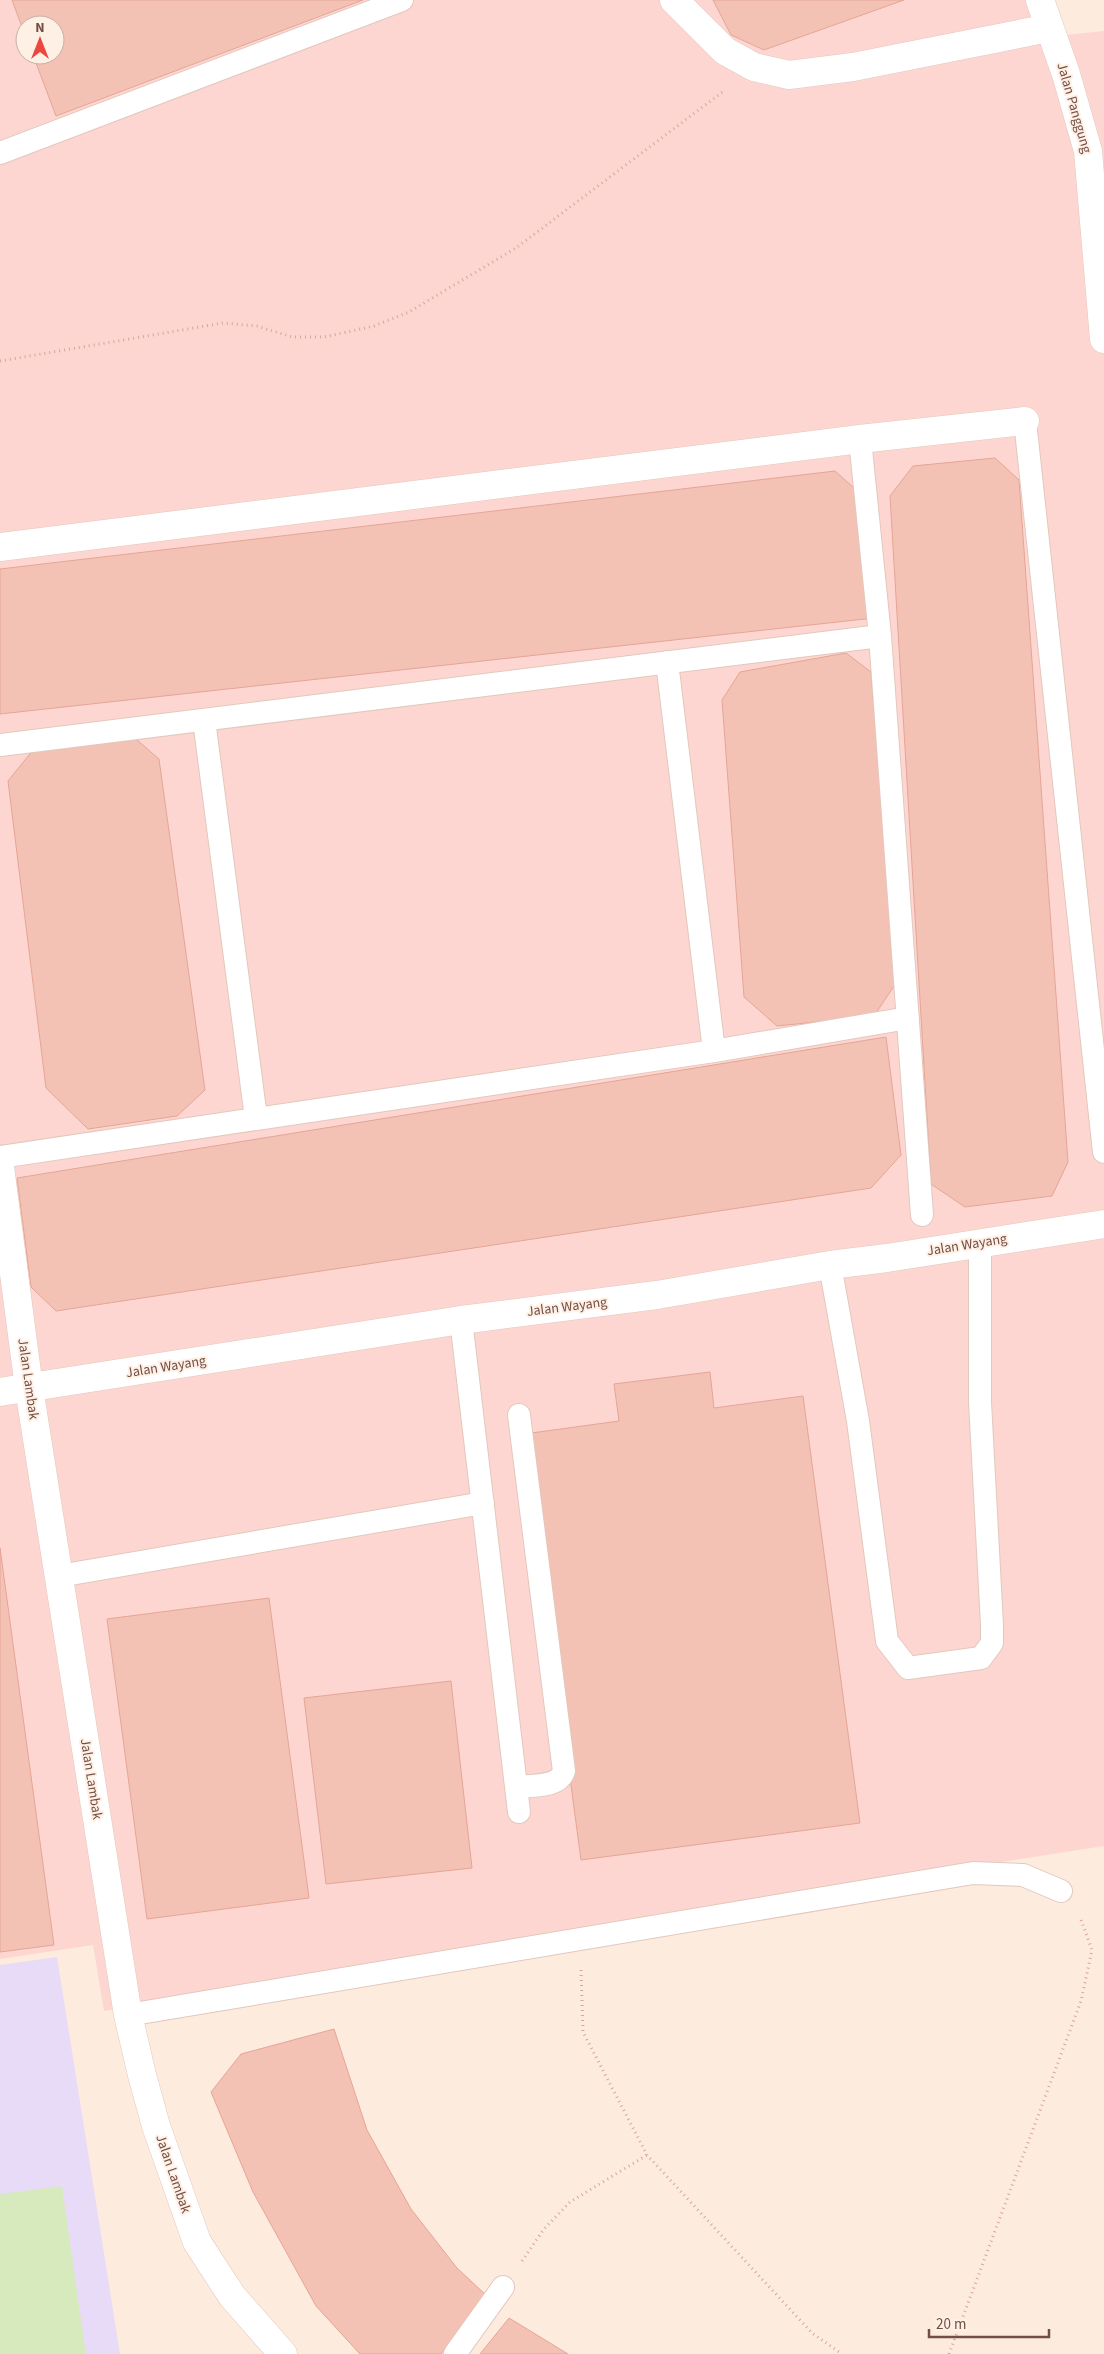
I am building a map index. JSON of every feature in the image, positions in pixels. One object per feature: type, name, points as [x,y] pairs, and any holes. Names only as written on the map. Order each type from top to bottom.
[{"type":"street","points":[[674,0],[725,52],[754,67],[790,75],[853,67],[1049,28]]},
{"type":"street","name":"Jalan Panggung","points":[[1040,0],[1066,74],[1088,151],[1104,339]]},
{"type":"street","points":[[0,547],[860,439],[1025,421]]},
{"type":"street","name":"Jalan Lambak","points":[[0,1167],[29,1388],[128,2015],[142,2075],[156,2126],[197,2242],[232,2296],[283,2354]]},
{"type":"street","name":"Jalan Wayang","points":[[0,1392],[461,1320],[657,1295],[830,1265],[887,1258],[1104,1224]]},
{"type":"lane","points":[[0,153],[402,0]]},
{"type":"lane","points":[[1025,421],[1104,1152]]},
{"type":"lane","points":[[860,439],[880,636],[922,1215]]},
{"type":"lane","points":[[0,745],[880,636]]},
{"type":"lane","points":[[667,662],[714,1051]]},
{"type":"lane","points":[[204,720],[256,1118]]},
{"type":"lane","points":[[0,1157],[714,1051],[908,1018]]},
{"type":"lane","points":[[830,1265],[858,1421],[887,1641],[908,1668],[981,1658],[992,1643],[992,1625],[980,1402],[980,1242]]},
{"type":"lane","points":[[461,1320],[519,1812]]},
{"type":"lane","points":[[516,1787],[556,1783],[562,1777],[564,1771],[519,1415]]},
{"type":"lane","points":[[59,1576],[483,1503]]},
{"type":"lane","points":[[128,2015],[973,1873],[1023,1875],[1061,1891]]},
{"type":"lane","points":[[455,2354],[503,2287]]},
{"type":"path","points":[[0,361],[223,323],[256,326],[292,337],[324,337],[374,326],[409,312],[516,248],[754,67]]},
{"type":"path","points":[[949,2354],[1080,2001],[1092,1950],[1078,1911],[1061,1891]]},
{"type":"path","points":[[580,1940],[583,2032],[647,2155],[812,2333],[842,2354]]},
{"type":"path","points":[[503,2287],[544,2229],[570,2202],[647,2155]]},
{"type":"shaded area","points":[[0,0],[1053,0],[1065,35],[1104,31],[1104,1846],[726,1905],[104,2011],[93,1945],[0,1959]]},
{"type":"shaded area","points":[[57,1957],[120,2354],[0,2354],[0,1965]]},
{"type":"green space","points":[[62,2186],[86,2354],[0,2354],[0,2194]]},
{"type":"building","points":[[12,0],[363,0],[56,116],[37,65],[65,65],[65,15],[18,15]]},
{"type":"building","points":[[713,0],[904,0],[764,50],[731,35]]},
{"type":"building","points":[[995,458],[1019,480],[1068,1162],[1052,1196],[965,1207],[931,1184],[890,496],[913,466]]},
{"type":"building","points":[[835,471],[863,496],[874,618],[0,714],[0,569]]},
{"type":"building","points":[[846,653],[871,672],[896,983],[874,1016],[777,1026],[744,997],[722,700],[740,672]]},
{"type":"building","points":[[129,733],[159,759],[205,1090],[177,1116],[88,1129],[46,1088],[8,781],[33,750]]},
{"type":"building","points":[[886,1037],[901,1155],[871,1188],[56,1311],[31,1287],[17,1178]]},
{"type":"building","points":[[710,1372],[714,1408],[803,1396],[860,1823],[581,1860],[524,1434],[619,1421],[614,1384]]},
{"type":"building","points":[[0,1548],[54,1945],[0,1952]]},
{"type":"building","points":[[269,1598],[309,1898],[147,1919],[107,1619]]},
{"type":"building","points":[[451,1681],[472,1868],[326,1884],[304,1698]]},
{"type":"building","points":[[334,2029],[367,2130],[411,2209],[457,2268],[486,2295],[441,2354],[360,2354],[316,2306],[253,2192],[211,2092],[241,2054]]},
{"type":"building","points":[[509,2318],[568,2354],[480,2354]]}]
